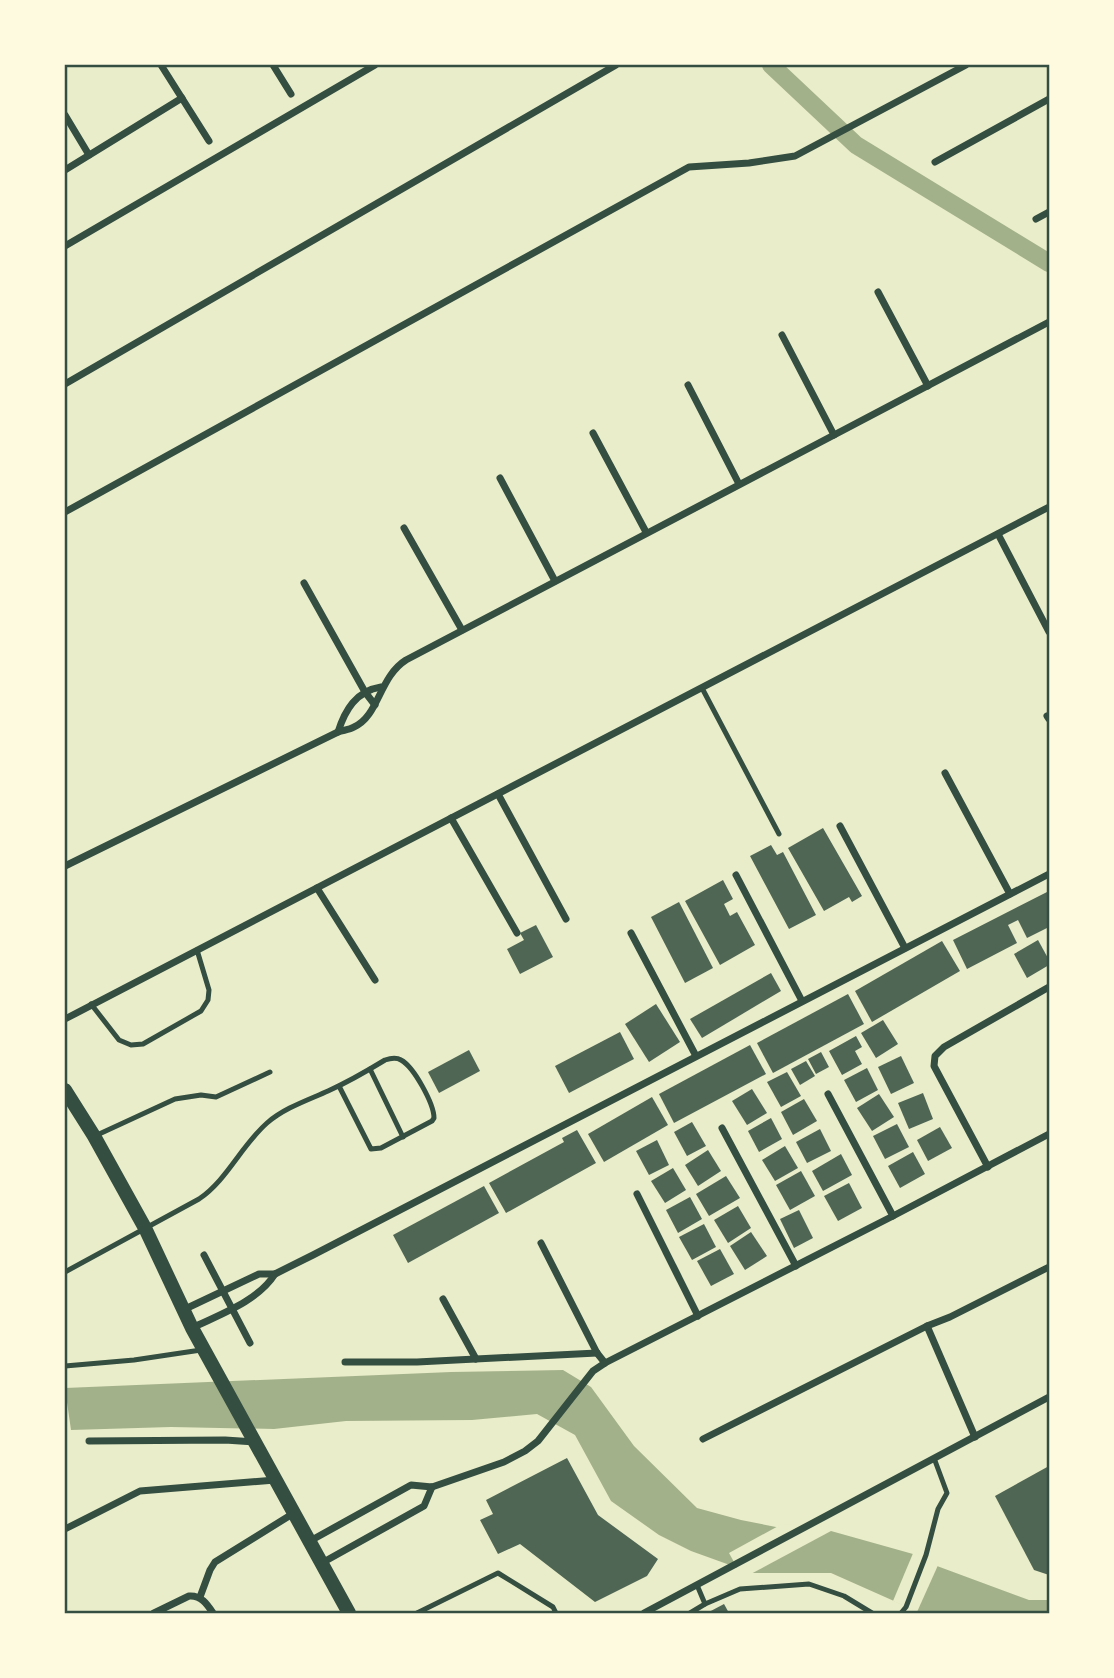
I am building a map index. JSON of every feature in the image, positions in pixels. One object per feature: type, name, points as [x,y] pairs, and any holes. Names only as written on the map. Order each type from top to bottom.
[{"type":"main road","points":[[65,1090],[145,1228],[192,1328],[254,1438],[344,1612]]},
{"type":"street","points":[[161,65],[209,141]]},
{"type":"street","points":[[273,65],[291,94]]},
{"type":"street","points":[[65,246],[375,65]]},
{"type":"street","points":[[65,384],[616,65]]},
{"type":"street","points":[[65,512],[689,167],[749,163],[795,156],[966,65]]},
{"type":"street","points":[[65,170],[182,98]]},
{"type":"street","points":[[935,162],[1049,99]]},
{"type":"street","points":[[65,115],[89,155]]},
{"type":"street","points":[[1036,219],[1049,212]]},
{"type":"street","points":[[878,292],[928,386]]},
{"type":"street","points":[[65,867],[338,732],[355,727],[376,705],[381,687],[400,664],[1049,322]]},
{"type":"street","points":[[782,335],[834,435]]},
{"type":"street","points":[[688,385],[739,485]]},
{"type":"street","points":[[593,433],[646,532]]},
{"type":"street","points":[[500,478],[555,581]]},
{"type":"street","points":[[65,1019],[1049,507]]},
{"type":"street","points":[[404,528],[462,630]]},
{"type":"street","points":[[998,534],[1049,632]]},
{"type":"street","points":[[304,583],[365,692],[376,705]]},
{"type":"street","points":[[338,732],[348,707],[365,692],[381,687]]},
{"type":"street","points":[[945,773],[1010,894]]},
{"type":"street","points":[[498,794],[566,919]]},
{"type":"street","points":[[450,818],[517,933]]},
{"type":"street","points":[[840,826],[905,948]]},
{"type":"street","points":[[183,1310],[259,1274],[275,1274],[1049,874]]},
{"type":"street","points":[[736,875],[802,1001]]},
{"type":"street","points":[[317,888],[375,980]]},
{"type":"street","points":[[631,933],[696,1056]]},
{"type":"street","points":[[988,1167],[941,1082],[934,1066],[935,1056],[944,1047],[1049,987]]},
{"type":"street","points":[[828,1094],[893,1216]]},
{"type":"street","points":[[722,1128],[796,1266]]},
{"type":"street","points":[[309,1542],[411,1485],[432,1487],[504,1462],[525,1451],[538,1441],[593,1371],[605,1363],[1049,1134]]},
{"type":"street","points":[[637,1194],[698,1317]]},
{"type":"street","points":[[541,1243],[597,1353],[605,1363]]},
{"type":"street","points":[[204,1255],[250,1343]]},
{"type":"street","points":[[703,1439],[1049,1267]]},
{"type":"street","points":[[192,1328],[233,1308],[267,1287],[275,1274]]},
{"type":"street","points":[[443,1298],[476,1359]]},
{"type":"street","points":[[927,1326],[975,1437]]},
{"type":"street","points":[[345,1362],[597,1353]]},
{"type":"street","points":[[644,1613],[1049,1398]]},
{"type":"street","points":[[89,1441],[254,1438]]},
{"type":"street","points":[[65,1529],[140,1491],[275,1480]]},
{"type":"street","points":[[320,1564],[424,1506],[432,1487]]},
{"type":"street","points":[[200,1597],[215,1562],[294,1513]]},
{"type":"street","points":[[154,1613],[189,1596],[200,1597],[213,1613]]},
{"type":"lane","points":[[702,688],[779,834]]},
{"type":"lane","points":[[91,1004],[119,1040],[131,1045],[143,1044],[201,1011],[208,1000],[209,990],[197,950]]},
{"type":"lane","points":[[65,1272],[213,1190],[237,1155],[267,1124],[283,1112],[393,1057],[401,1059],[411,1067],[432,1107],[434,1118],[404,1137],[376,1150],[371,1149],[339,1086]]},
{"type":"lane","points":[[370,1069],[404,1137]]},
{"type":"lane","points":[[94,1136],[175,1099],[201,1095],[216,1097],[270,1072]]},
{"type":"lane","points":[[65,1366],[204,1350]]},
{"type":"lane","points":[[901,1613],[906,1607],[926,1555],[938,1509],[947,1493],[934,1458]]},
{"type":"lane","points":[[416,1613],[498,1573],[553,1607],[556,1613]]},
{"type":"lane","points":[[690,1613],[740,1589],[809,1584],[844,1596],[872,1613]]},
{"type":"lane","points":[[697,1585],[705,1604]]},
{"type":"shaded area","points":[[563,1370],[591,1387],[634,1446],[697,1508],[776,1527],[831,1531],[913,1554],[937,1566],[1029,1600],[1049,1600],[1049,1613],[921,1613],[831,1573],[752,1573],[691,1551],[659,1535],[611,1501],[575,1435],[537,1414],[472,1420],[346,1421],[274,1429],[171,1427],[71,1430],[65,1388]]},
{"type":"pier","points":[[782,1524],[829,1527],[831,1531],[747,1576],[740,1573],[729,1553]]},
{"type":"pier","points":[[914,1551],[939,1563],[917,1612],[893,1601]]},
{"type":"building","points":[[823,828],[862,896],[852,902],[849,897],[824,911],[788,848]]},
{"type":"building","points":[[771,845],[777,855],[783,852],[816,915],[789,929],[750,856]]},
{"type":"building","points":[[723,880],[733,899],[724,904],[730,916],[737,912],[755,945],[720,965],[685,901]]},
{"type":"building","points":[[1047,892],[1049,927],[1027,938],[1018,920],[1008,925],[1017,943],[967,969],[953,940]]},
{"type":"building","points":[[679,902],[713,968],[685,983],[651,917]]},
{"type":"building","points":[[536,925],[553,957],[520,974],[507,949],[524,940],[520,933]]},
{"type":"building","points":[[1038,940],[1049,965],[1027,978],[1014,954]]},
{"type":"building","points":[[942,941],[960,971],[872,1022],[855,991]]},
{"type":"building","points":[[771,973],[781,991],[702,1038],[690,1019]]},
{"type":"building","points":[[848,994],[864,1024],[773,1073],[757,1043]]},
{"type":"building","points":[[656,1004],[680,1042],[649,1062],[625,1024]]},
{"type":"building","points":[[883,1020],[898,1044],[876,1058],[861,1033]]},
{"type":"building","points":[[620,1032],[634,1059],[569,1093],[555,1066]]},
{"type":"building","points":[[856,1036],[862,1047],[855,1051],[862,1064],[842,1075],[829,1051]]},
{"type":"building","points":[[750,1045],[766,1074],[674,1123],[659,1094]]},
{"type":"building","points":[[469,1050],[480,1071],[439,1093],[428,1072]]},
{"type":"building","points":[[821,1052],[829,1067],[816,1074],[808,1059]]},
{"type":"building","points":[[901,1056],[914,1083],[891,1094],[878,1067]]},
{"type":"building","points":[[806,1061],[815,1076],[800,1085],[791,1069]]},
{"type":"building","points":[[867,1068],[878,1090],[856,1102],[844,1080]]},
{"type":"building","points":[[787,1072],[801,1096],[781,1107],[767,1082]]},
{"type":"building","points":[[752,1089],[767,1113],[747,1125],[732,1101]]},
{"type":"building","points":[[923,1093],[933,1119],[909,1129],[898,1103]]},
{"type":"building","points":[[879,1094],[894,1117],[872,1131],[857,1108]]},
{"type":"building","points":[[652,1097],[668,1125],[604,1162],[588,1134]]},
{"type":"building","points":[[804,1099],[817,1121],[793,1135],[781,1112]]},
{"type":"building","points":[[771,1118],[782,1139],[759,1152],[748,1131]]},
{"type":"building","points":[[692,1122],[706,1146],[687,1156],[674,1132]]},
{"type":"building","points":[[897,1124],[909,1147],[885,1159],[873,1136]]},
{"type":"building","points":[[940,1127],[952,1148],[928,1161],[917,1140]]},
{"type":"building","points":[[820,1129],[831,1151],[807,1163],[796,1142]]},
{"type":"building","points":[[577,1130],[596,1163],[506,1213],[489,1183],[564,1142],[562,1138]]},
{"type":"building","points":[[657,1140],[669,1165],[649,1175],[636,1151]]},
{"type":"building","points":[[785,1146],[798,1168],[775,1181],[762,1160]]},
{"type":"building","points":[[708,1150],[721,1171],[698,1186],[685,1165]]},
{"type":"building","points":[[913,1152],[925,1174],[900,1188],[888,1166]]},
{"type":"building","points":[[841,1154],[852,1175],[823,1191],[812,1171]]},
{"type":"building","points":[[673,1168],[686,1190],[665,1203],[651,1181]]},
{"type":"building","points":[[801,1171],[815,1196],[790,1210],[776,1185]]},
{"type":"building","points":[[726,1176],[740,1198],[709,1216],[696,1194]]},
{"type":"building","points":[[849,1183],[862,1208],[838,1221],[824,1196]]},
{"type":"building","points":[[484,1186],[499,1213],[408,1263],[393,1235]]},
{"type":"building","points":[[690,1197],[702,1219],[678,1233],[666,1210]]},
{"type":"building","points":[[738,1206],[751,1228],[728,1243],[714,1220]]},
{"type":"building","points":[[799,1210],[813,1238],[794,1248],[780,1219]]},
{"type":"building","points":[[704,1224],[716,1247],[692,1260],[679,1237]]},
{"type":"building","points":[[751,1232],[767,1256],[745,1270],[730,1246]]},
{"type":"building","points":[[720,1249],[734,1274],[711,1286],[697,1261]]},
{"type":"building","points":[[567,1458],[598,1515],[658,1559],[647,1576],[595,1602],[520,1544],[498,1554],[480,1520],[493,1514],[486,1500]]},
{"type":"building","points":[[1049,1466],[1049,1575],[1034,1570],[995,1496]]},
{"type":"building","points":[[724,1604],[729,1613],[707,1613]]},
{"type":"waterway","points":[[771,65],[856,145],[1049,263]]}]
